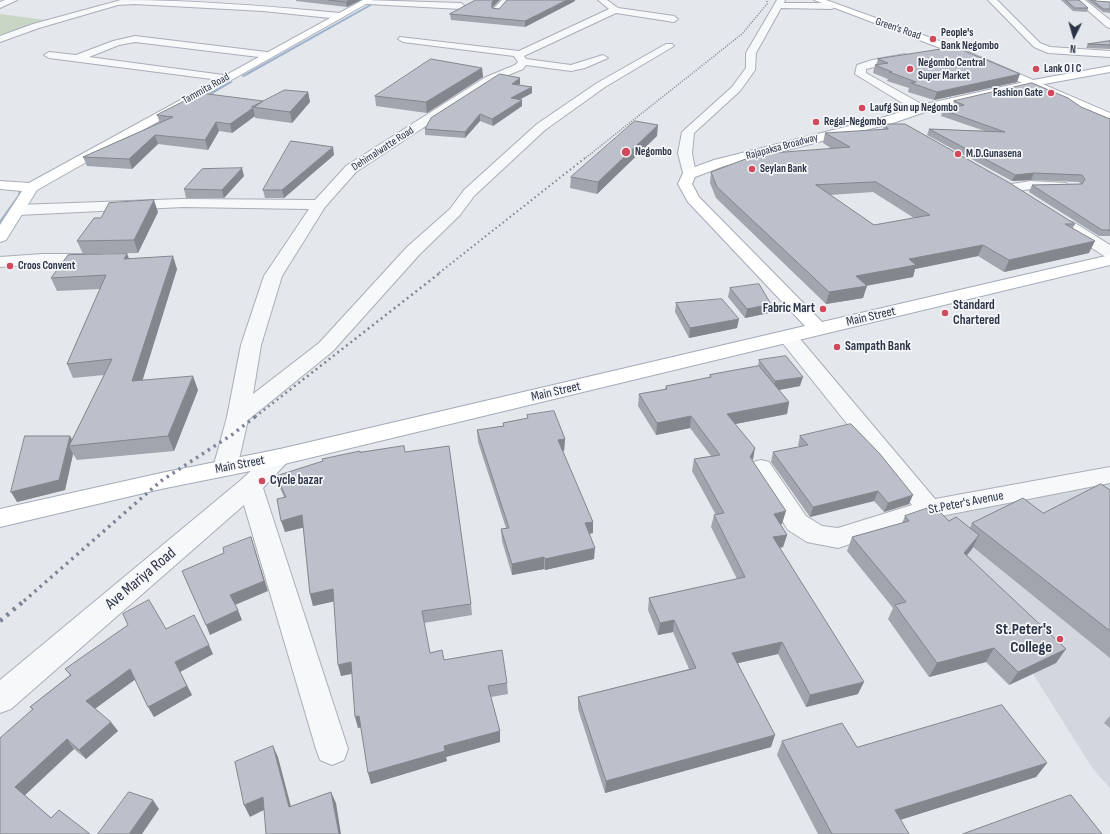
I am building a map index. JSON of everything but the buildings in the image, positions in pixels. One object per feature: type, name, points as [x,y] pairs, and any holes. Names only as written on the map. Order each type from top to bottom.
[{"type":"main road","name":"Tammita Road","points":[[0,237],[32,187],[266,55],[369,0]]},
{"type":"main road","name":"Green's Road","points":[[818,0],[955,50],[1110,117]]},
{"type":"main road","points":[[1095,0],[1110,1]]},
{"type":"main road","name":"Rajapaksa Broadway","points":[[689,174],[719,163],[889,120],[921,109],[1033,83],[1110,69]]},
{"type":"main road","points":[[689,174],[685,184],[693,199],[818,330]]},
{"type":"main road","points":[[0,185],[32,187]]},
{"type":"main road","name":"Main Street","points":[[0,518],[280,457],[1110,260]]},
{"type":"street","points":[[0,5],[13,0]]},
{"type":"street","points":[[369,0],[461,6]]},
{"type":"street","points":[[496,11],[506,0]]},
{"type":"street","points":[[602,0],[615,10],[674,19]]},
{"type":"street","points":[[992,0],[1038,45],[1048,50],[1110,54]]},
{"type":"street","points":[[1080,0],[1110,25]]},
{"type":"street","points":[[0,39],[36,26],[117,3],[134,1],[191,2],[340,16]]},
{"type":"street","points":[[689,174],[685,153],[688,132],[736,89],[751,68],[751,53],[780,3],[832,6]]},
{"type":"street","name":"Dehimalwatte Road","points":[[225,468],[238,417],[251,345],[273,276],[319,205],[351,169],[490,79],[519,67],[522,58],[615,10]]},
{"type":"street","points":[[404,39],[522,58],[571,68],[603,58]]},
{"type":"street","points":[[78,58],[116,43],[135,40],[266,55]]},
{"type":"street","points":[[238,417],[326,347],[413,251],[455,212],[469,193],[537,131],[601,85],[669,46]]},
{"type":"street","points":[[933,53],[955,50]]},
{"type":"street","points":[[49,55],[226,78]]},
{"type":"street","points":[[918,55],[872,63],[861,67],[860,74],[921,109]]},
{"type":"street","points":[[889,120],[902,127]]},
{"type":"street","points":[[996,181],[1030,201]]},
{"type":"street","points":[[1010,188],[1031,186],[1074,186]]},
{"type":"street","points":[[18,210],[183,203],[319,205]]},
{"type":"street","points":[[1056,218],[1110,252]]},
{"type":"street","points":[[0,262],[42,259],[111,260]]},
{"type":"street","points":[[788,337],[929,509]]},
{"type":"street","name":"Ave Mariya Road","points":[[0,699],[250,486],[280,457]]},
{"type":"street","name":"St.Peter's Avenue","points":[[761,468],[797,523],[816,535],[838,538],[929,509],[1110,475]]},
{"type":"street","points":[[250,486],[332,748]]},
{"type":"shaded area","name":"St.Peter's College","points":[[1110,475],[1110,788],[1093,769],[929,509]]},
{"type":"green space","points":[[0,14],[46,20],[0,35]]},
{"type":"waterway","points":[[243,76],[375,3]]},
{"type":"waterway","points":[[203,98],[231,82]]},
{"type":"waterway","points":[[146,130],[168,118]]},
{"type":"waterway","points":[[0,224],[20,195],[21,190]]},
{"type":"railway","points":[[584,159],[742,34],[767,4],[767,0]]},
{"type":"railway","points":[[439,273],[585,158]]},
{"type":"railway","points":[[255,417],[441,272]]},
{"type":"railway","points":[[24,601],[161,481],[233,434],[256,416]]},
{"type":"railway","points":[[0,621],[25,600]]},
{"type":"place","name":"People's Bank Negombo","points":[[933,39]]},
{"type":"place","name":"Negombo Central Super Market","points":[[910,69]]},
{"type":"place","name":"Lank O I C","points":[[1036,69]]},
{"type":"place","name":"Fashion Gate","points":[[1051,93]]},
{"type":"place","name":"Laufg Sun up Negombo","points":[[862,108]]},
{"type":"place","name":"Regal-Negombo","points":[[816,122]]},
{"type":"place","name":"Negombo","points":[[626,152]]},
{"type":"place","name":"M.D.Gunasena","points":[[958,154]]},
{"type":"place","name":"Seylan Bank","points":[[752,169]]},
{"type":"place","name":"Croos Convent","points":[[10,266]]},
{"type":"place","name":"Fabric Mart","points":[[823,309]]},
{"type":"place","name":"Standard Chartered","points":[[945,313]]},
{"type":"place","name":"Sampath Bank","points":[[837,347]]},
{"type":"place","name":"Cycle bazar","points":[[262,481]]},
{"type":"place","name":"St.Peter's College","points":[[1060,639]]}]
